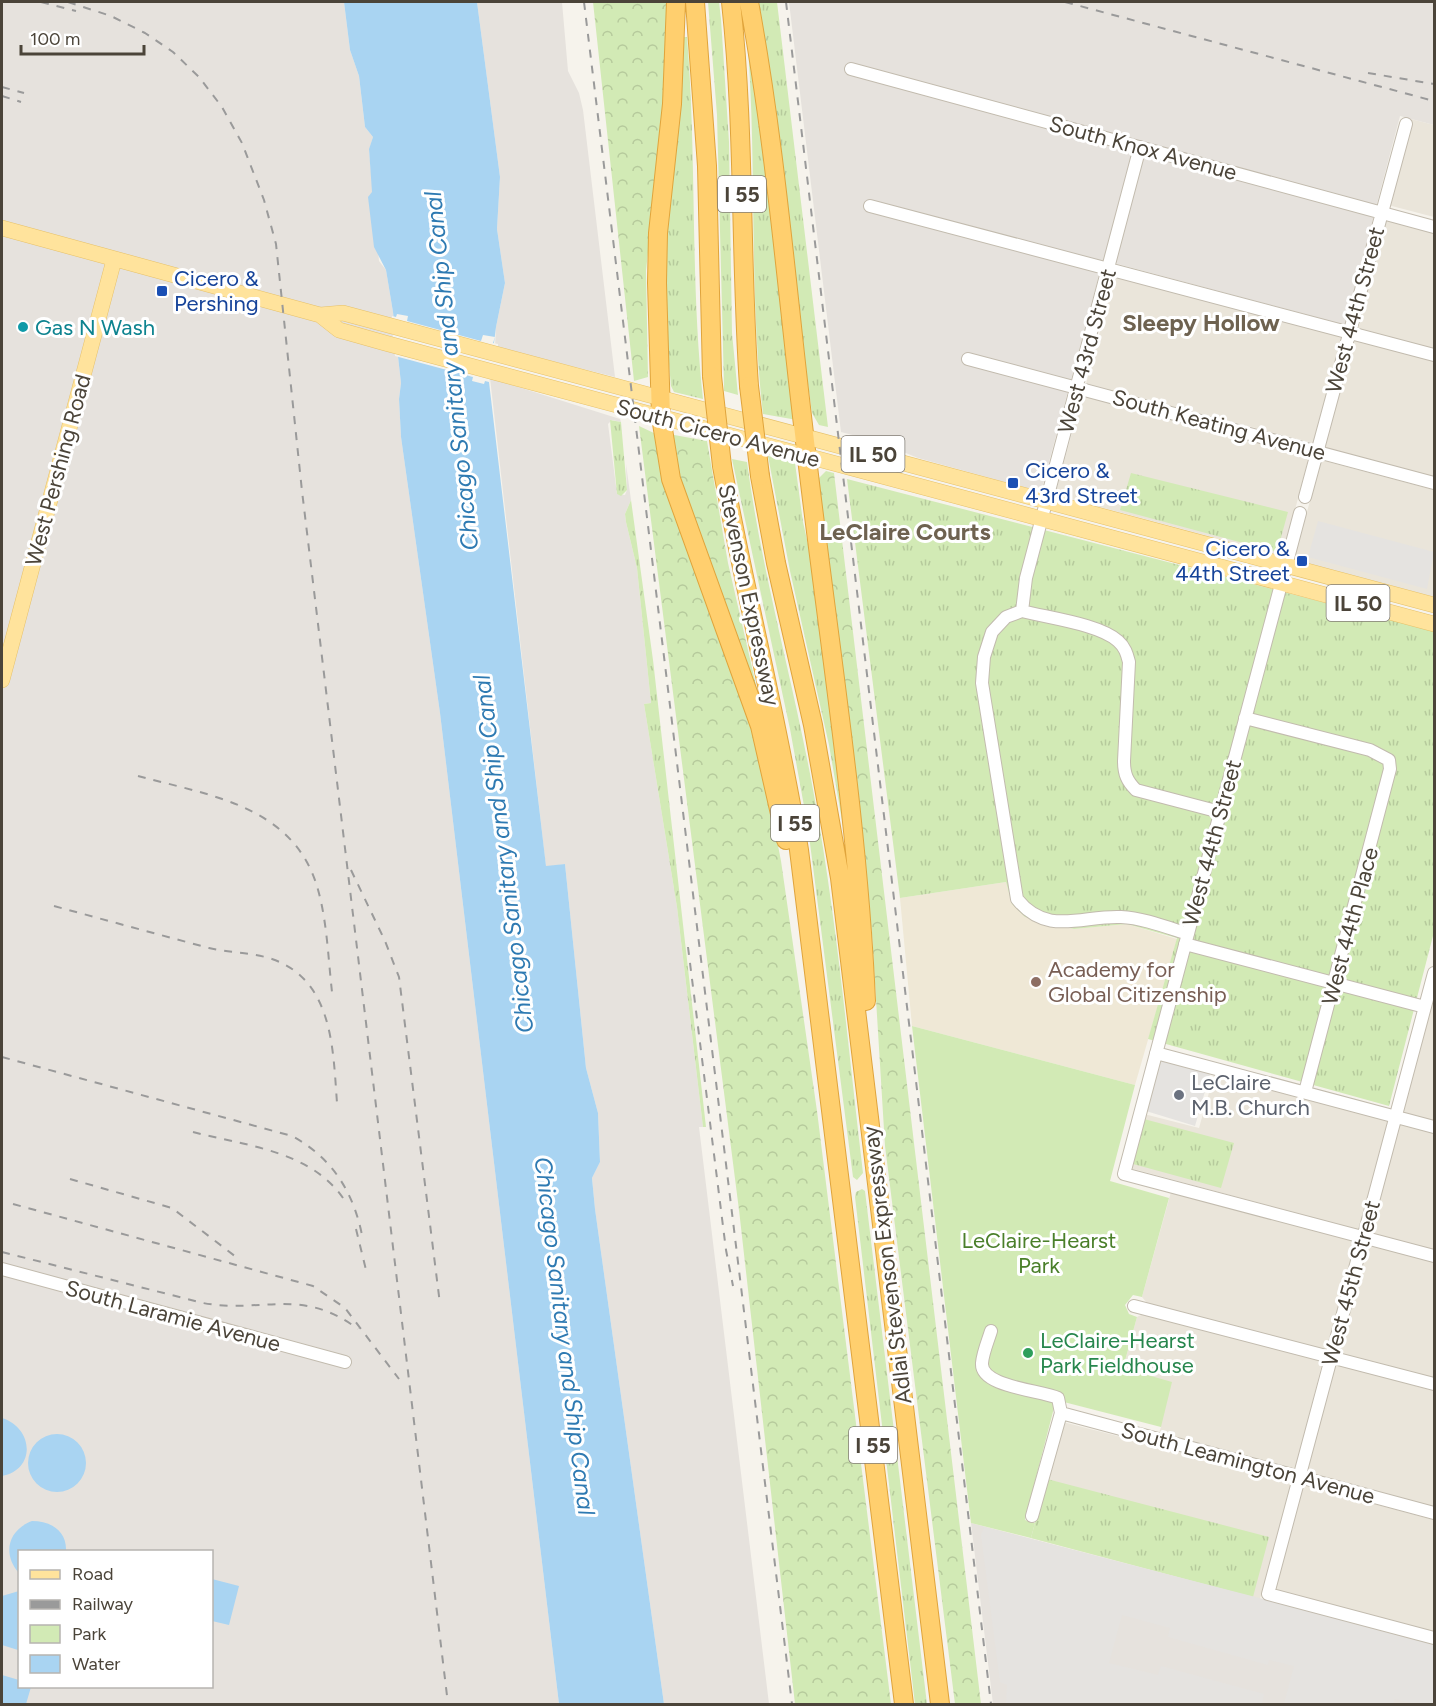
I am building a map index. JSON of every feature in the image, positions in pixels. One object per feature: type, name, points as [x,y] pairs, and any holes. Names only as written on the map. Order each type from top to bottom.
[{"type":"highway","points":[[676,2],[672,104],[658,233],[657,283],[661,417],[671,479],[760,726],[788,851],[817,1054],[835,1125]]},
{"type":"highway","name":"Stevenson Expressway","points":[[695,2],[706,145],[712,376],[722,466],[787,776],[809,919],[904,1704]]},
{"type":"highway","name":"Stevenson Expressway","points":[[731,2],[740,112],[743,278],[749,386],[760,476],[772,543],[813,725],[830,813],[869,1111]]},
{"type":"highway","points":[[749,2],[766,93],[806,456],[862,912],[869,1111]]},
{"type":"highway","name":"Adlai Stevenson Expressway","points":[[869,1111],[940,1704]]},
{"type":"highway","points":[[933,1641],[947,1704]]},
{"type":"main road","name":"South Cicero Avenue","points":[[2,228],[320,315],[343,313],[496,356],[661,397],[1047,503],[1434,605]]},
{"type":"main road","name":"West Pershing Road","points":[[2,680],[114,260]]},
{"type":"main road","name":"South Cicero Avenue","points":[[320,315],[339,330],[492,373],[1434,624]]},
{"type":"street","name":"South Knox Avenue","points":[[851,69],[1434,227]]},
{"type":"street","name":"West 44th Street","points":[[1305,497],[1406,124]]},
{"type":"street","name":"West 43rd Street","points":[[1022,611],[1026,578],[1140,147]]},
{"type":"street","points":[[870,206],[1434,355]]},
{"type":"street","name":"South Keating Avenue","points":[[968,359],[1434,483]]},
{"type":"street","name":"West 44th Street","points":[[1300,513],[1124,1174],[1364,1237]]},
{"type":"street","points":[[1220,812],[1136,790],[1129,784],[1124,773],[1129,662],[1126,650],[1118,641],[1101,632],[1022,611],[1006,617],[992,632],[982,670],[982,683],[1014,892],[1023,906],[1048,919],[1069,923],[1120,917],[1335,984],[1429,1000]]},
{"type":"street","name":"West 44th Place","points":[[1245,718],[1370,750],[1389,760],[1389,779],[1305,1092]]},
{"type":"street","name":"West 45th Street","points":[[1434,973],[1429,1000],[1268,1594],[1434,1638]]},
{"type":"street","points":[[1156,1053],[1434,1126]]},
{"type":"street","points":[[1364,1237],[1434,1256]]},
{"type":"street","name":"South Laramie Avenue","points":[[2,1269],[345,1362]]},
{"type":"street","points":[[1137,1307],[1434,1384]]},
{"type":"street","points":[[991,1331],[981,1365],[986,1377],[995,1382],[1045,1392],[1058,1398],[1061,1413],[1032,1516]]},
{"type":"street","name":"South Leamington Avenue","points":[[1061,1413],[1434,1513]]},
{"type":"shaded area","points":[[2,2],[344,2],[350,50],[359,76],[365,127],[373,137],[369,150],[379,261],[386,270],[393,312],[401,383],[399,399],[401,437],[440,713],[559,1704],[2,1704]]},
{"type":"shaded area","points":[[477,2],[562,2],[568,71],[579,93],[583,110],[615,377],[495,347],[496,327],[505,283],[497,229],[500,177]]},
{"type":"shaded area","points":[[789,2],[1434,2],[1434,125],[1400,116],[1345,325],[1103,260],[1041,492],[918,458],[879,442],[841,432]]},
{"type":"shaded area","points":[[1411,119],[1434,125],[1434,217],[1388,205]]},
{"type":"shaded area","points":[[1385,219],[1434,232],[1434,349],[1356,329]]},
{"type":"shaded area","points":[[1115,275],[1342,336],[1313,443],[1086,384]]},
{"type":"shaded area","points":[[1352,339],[1434,360],[1434,478],[1323,449]]},
{"type":"shaded area","points":[[490,378],[620,419],[621,422],[612,420],[608,424],[617,494],[625,495],[627,490],[626,464],[631,500],[625,514],[637,568],[651,703],[644,704],[677,907],[703,1127],[699,1127],[769,1704],[664,1704],[595,1209],[592,1178],[600,1162],[598,1113],[586,1068],[565,864],[546,867]]},
{"type":"shaded area","points":[[1082,396],[1309,456],[1283,556],[1055,495]]},
{"type":"shaded area","points":[[1321,460],[1434,490],[1434,597],[1294,560]]},
{"type":"shaded area","points":[[1318,521],[1434,552],[1427,589],[1308,557]]},
{"type":"shaded area","name":"Academy for Global Citizenship","points":[[1006,882],[1012,904],[1074,929],[1127,924],[1177,939],[1135,1085],[912,1026],[900,898]]},
{"type":"shaded area","points":[[1431,1004],[1434,1005],[1434,1121],[1402,1113]]},
{"type":"shaded area","points":[[1162,1061],[1210,1074],[1195,1126],[1146,1111],[1159,1063]]},
{"type":"shaded area","points":[[1214,1075],[1388,1120],[1359,1230],[1130,1168],[1144,1114],[1199,1128]]},
{"type":"shaded area","points":[[1400,1124],[1434,1133],[1434,1250],[1370,1233]]},
{"type":"shaded area","points":[[1171,1192],[1357,1241],[1326,1351],[1147,1303],[1142,1297]]},
{"type":"shaded area","points":[[1367,1243],[1434,1261],[1434,1379],[1337,1354]]},
{"type":"shaded area","points":[[1143,1314],[1323,1360],[1295,1471],[1159,1433],[1161,1427],[1123,1368],[1137,1317]]},
{"type":"shaded area","points":[[1335,1364],[1434,1391],[1434,1507],[1307,1473]]},
{"type":"shaded area","points":[[1063,1422],[1292,1481],[1260,1599],[1031,1538]]},
{"type":"shaded area","points":[[1303,1485],[1434,1520],[1434,1635],[1274,1591]]},
{"type":"shaded area","points":[[971,1523],[1253,1597],[1434,1704],[993,1704]]},
{"type":"shaded area","points":[[984,1527],[1434,1643],[1434,1704],[1416,1704],[1395,1699],[1393,1704],[1284,1704],[1294,1666],[1269,1660],[1268,1665],[1168,1637],[1170,1628],[1122,1615],[1109,1663],[1158,1675],[1161,1666],[1264,1694],[1262,1704],[1006,1704],[1007,1685],[1000,1682],[981,1535]]},
{"type":"green space","points":[[593,2],[669,2],[662,119],[646,271],[648,377],[634,381]]},
{"type":"green space","points":[[708,2],[719,2],[721,19],[729,142],[732,333],[738,395],[724,391],[717,115]]},
{"type":"green space","points":[[755,2],[777,2],[828,427],[819,425],[812,413]]},
{"type":"green space","points":[[746,24],[797,420],[763,414],[758,365],[752,122]]},
{"type":"green space","points":[[683,37],[687,37],[690,82],[696,309],[703,399],[674,392],[671,386],[664,309],[663,268]]},
{"type":"green space","points":[[610,420],[621,422],[627,490],[621,496],[617,494]]},
{"type":"green space","points":[[639,426],[656,434],[754,725],[768,794],[781,861],[817,1111],[891,1704],[795,1704],[739,1210]]},
{"type":"green space","points":[[669,434],[707,441],[728,563],[765,724],[688,515]]},
{"type":"green space","points":[[768,456],[795,463],[803,522],[815,575],[853,885],[829,745],[790,571]]},
{"type":"green space","points":[[732,459],[747,462],[761,546],[814,795],[836,936],[863,1173],[857,1180],[853,1177],[808,828],[790,729]]},
{"type":"green space","points":[[826,471],[834,473],[981,1704],[955,1704],[885,1146],[872,934],[818,479]]},
{"type":"green space","points":[[1131,473],[1288,512],[1277,552],[1120,510]]},
{"type":"green space","points":[[847,479],[1434,631],[1434,932],[1389,1106],[1148,1039],[1177,938],[1127,924],[1074,929],[1025,917],[1012,904],[1006,882],[900,898]]},
{"type":"green space","points":[[631,500],[653,660],[706,1127],[703,1127],[677,907],[644,704],[651,703],[637,568],[625,514]]},
{"type":"green space","name":"LeClaire-Hearst Park","points":[[912,1026],[1135,1085],[1110,1181],[1169,1198],[1142,1297],[1133,1295],[1125,1305],[1129,1314],[1137,1317],[1123,1368],[1172,1382],[1161,1427],[1056,1400],[1025,1520],[1035,1523],[1031,1538],[971,1523]]},
{"type":"green space","points":[[1144,1119],[1234,1143],[1221,1188],[1133,1164]]},
{"type":"green space","points":[[862,1189],[865,1191],[927,1704],[915,1704],[855,1197],[856,1192]]},
{"type":"green space","points":[[1047,1479],[1269,1537],[1253,1597],[1031,1538]]},
{"type":"water","name":"Chicago Sanitary and Ship Canal","points":[[344,2],[477,2],[500,177],[497,229],[505,283],[496,327],[489,382],[546,866],[565,864],[586,1068],[598,1113],[600,1162],[592,1178],[595,1209],[664,1704],[559,1704],[440,713],[401,437],[399,399],[401,383],[393,312],[386,270],[374,247],[368,197],[372,192],[369,149],[373,137],[365,127],[359,76],[350,50]]},
{"type":"water","points":[[2,1418],[13,1423],[20,1430],[27,1448],[21,1466],[2,1476]]},
{"type":"water","points":[[51,1434],[63,1434],[78,1442],[86,1457],[86,1469],[78,1484],[63,1492],[51,1492],[36,1484],[28,1469],[28,1457],[36,1442]]},
{"type":"water","points":[[32,1521],[39,1521],[51,1525],[64,1538],[66,1550],[18,1550],[18,1572],[10,1558],[10,1543],[17,1530]]},
{"type":"water","points":[[213,1579],[239,1586],[229,1625],[213,1621]]},
{"type":"water","points":[[18,1591],[18,1650],[2,1645],[2,1596]]},
{"type":"water","points":[[2,1675],[18,1680],[18,1688],[31,1688],[26,1704],[2,1704]]},
{"type":"pier","points":[[397,314],[408,316],[407,321],[481,341],[483,335],[495,337],[493,343],[498,344],[498,347],[489,382],[485,381],[484,384],[472,381],[473,377],[395,356],[391,321],[392,316],[396,317]]},
{"type":"railway","points":[[41,2],[76,11]]},
{"type":"railway","points":[[68,2],[111,16],[145,33],[173,52],[199,77],[222,107],[242,143],[264,200],[276,244],[302,491],[448,1704]]},
{"type":"railway","points":[[584,2],[792,1704]]},
{"type":"railway","points":[[786,2],[991,1704]]},
{"type":"railway","points":[[1065,2],[1434,101]]},
{"type":"railway","points":[[1368,73],[1434,84]]},
{"type":"railway","points":[[2,87],[24,93]]},
{"type":"railway","points":[[2,96],[21,102]]},
{"type":"railway","points":[[138,776],[244,807],[267,820],[287,836],[304,857],[320,896],[332,992]]},
{"type":"railway","points":[[351,870],[385,941],[399,977],[440,1304]]},
{"type":"railway","points":[[54,906],[209,948],[272,959],[292,969],[307,983],[326,1019],[334,1061],[337,1103]]},
{"type":"railway","points":[[688,947],[726,1250],[733,1286]]},
{"type":"railway","points":[[2,1057],[292,1136],[319,1155],[339,1177],[353,1204],[362,1235]]},
{"type":"railway","points":[[193,1132],[256,1147],[297,1161],[315,1171],[331,1184],[345,1201]]},
{"type":"railway","points":[[70,1179],[172,1208],[240,1260]]},
{"type":"railway","points":[[13,1204],[313,1286],[345,1308],[399,1379]]},
{"type":"railway","points":[[356,1229],[366,1270]]},
{"type":"railway","points":[[2,1252],[203,1303],[225,1306],[281,1304],[318,1308],[358,1329]]},
{"type":"place","name":"Cicero & Pershing","points":[[162,291]]},
{"type":"place","name":"Gas N Wash","points":[[23,327]]},
{"type":"place","name":"Cicero & 43rd Street","points":[[1013,483]]},
{"type":"place","name":"Cicero & 44th Street","points":[[1302,561]]},
{"type":"place","name":"Academy for Global Citizenship","points":[[1036,982]]},
{"type":"place","name":"LeClaire M.B. Church","points":[[1179,1095]]},
{"type":"place","name":"LeClaire-Hearst Park Fieldhouse","points":[[1028,1353]]},
{"type":"district","name":"Sleepy Hollow","points":[[1201,322]]},
{"type":"district","name":"LeClaire Courts","points":[[905,531]]}]
